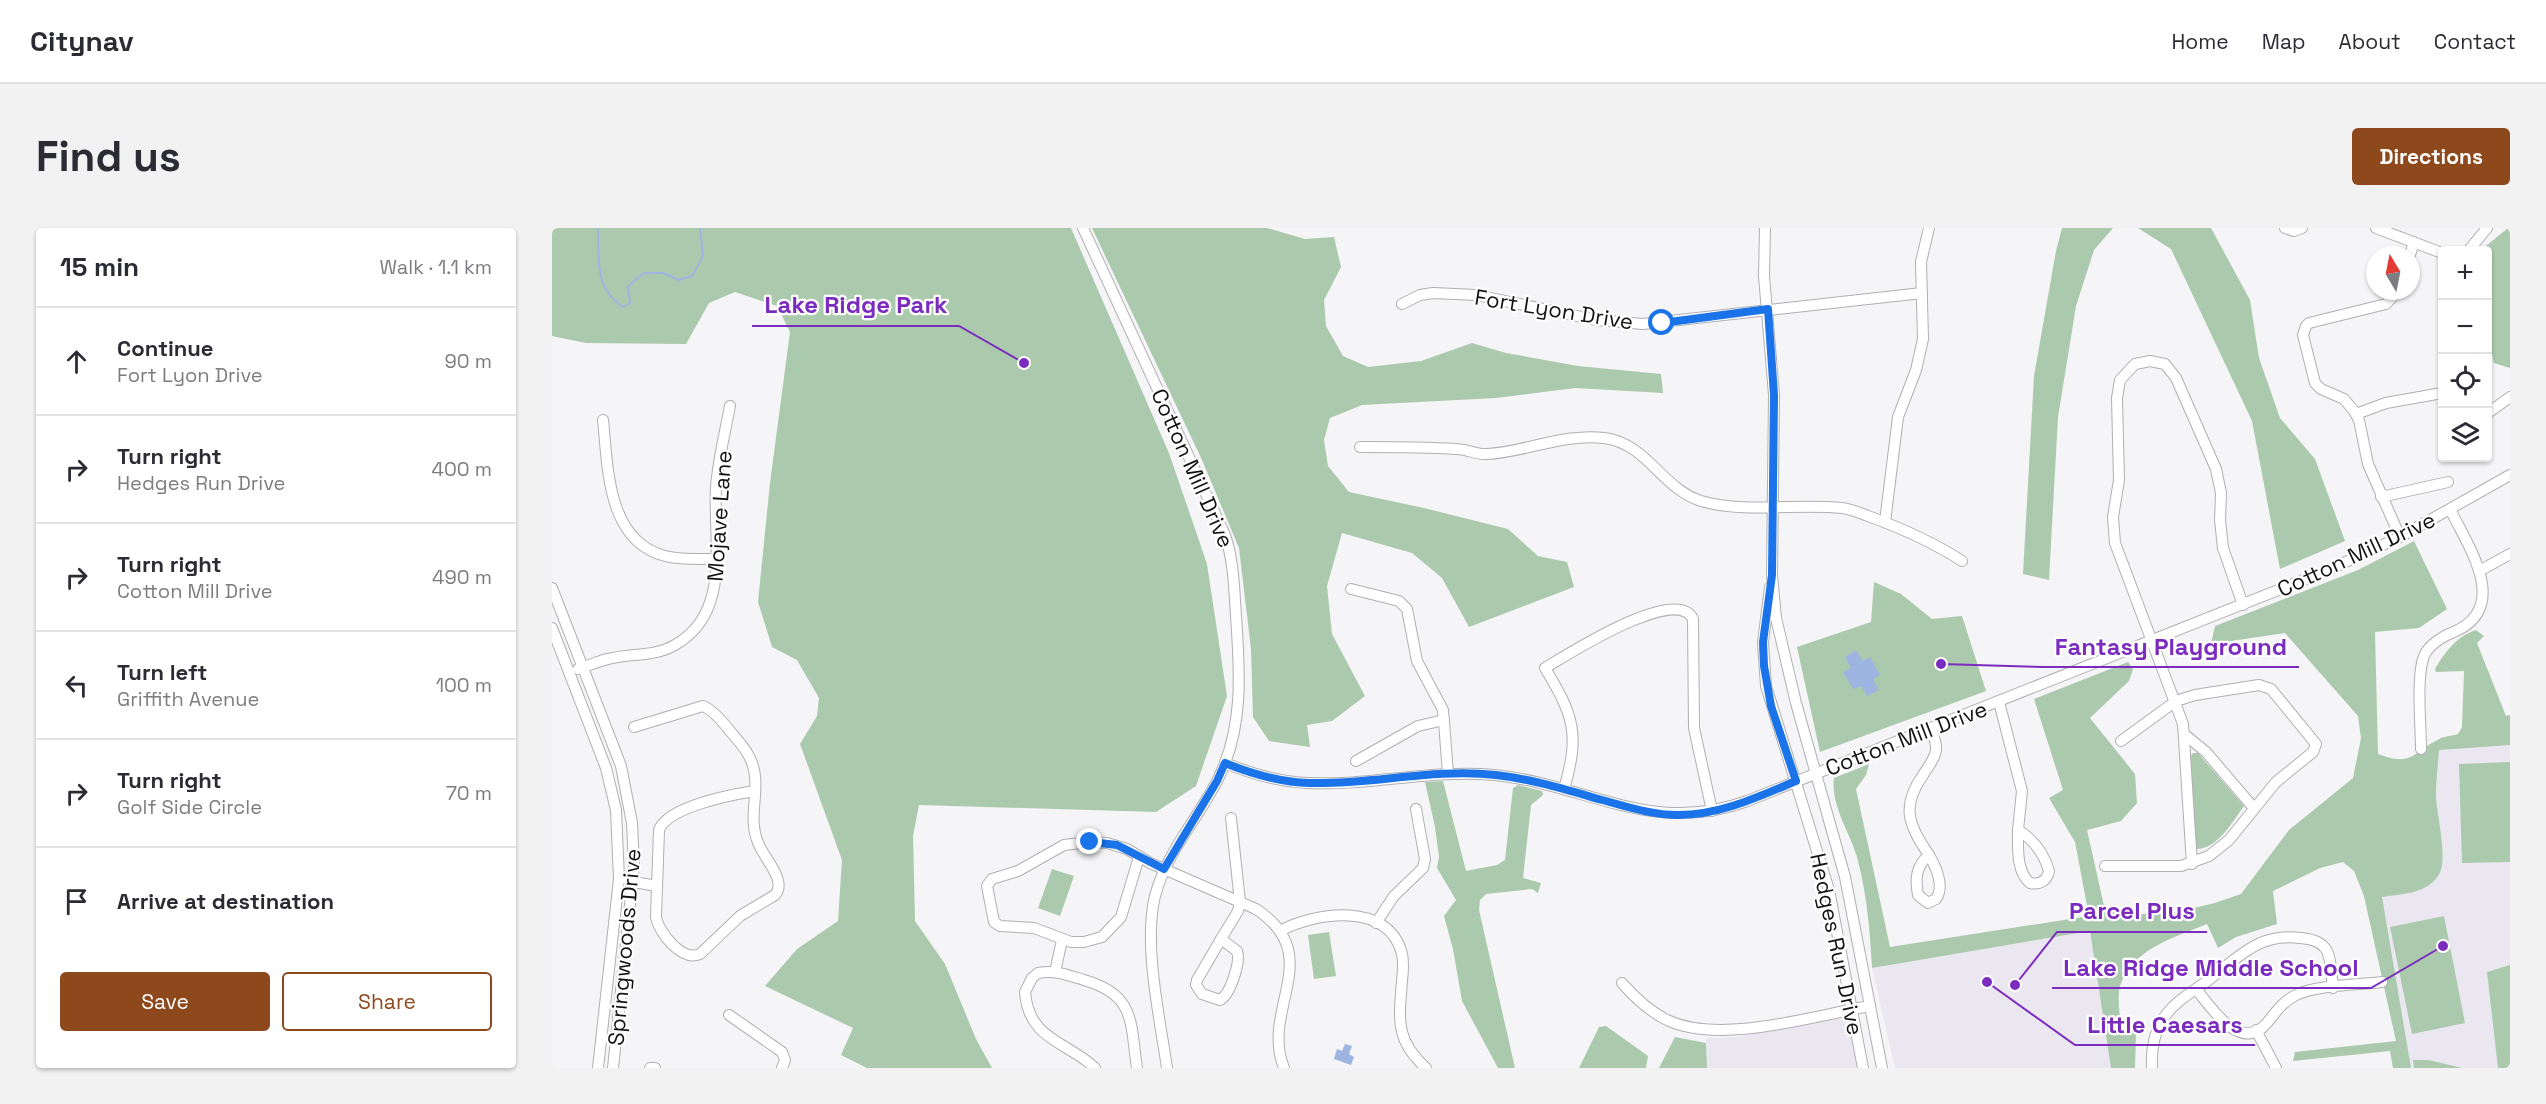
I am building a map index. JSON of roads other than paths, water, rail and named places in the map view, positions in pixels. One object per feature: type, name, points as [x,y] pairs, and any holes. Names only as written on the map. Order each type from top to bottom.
[{"type":"street","name":"Cotton Mill Drive","points":[[1083,228],[1196,471],[1230,551],[1240,690],[1235,728],[1225,763],[1274,779],[1310,783],[1448,773],[1509,777],[1657,813],[1679,815],[1712,812],[1748,801],[2334,568],[2400,537],[2510,475]]},
{"type":"street","name":"Hedges Run Drive","points":[[1766,228],[1764,265],[1774,395],[1772,575],[1779,635],[1851,906],[1882,1068]]},
{"type":"street","points":[[1885,522],[1898,417],[1916,370],[1923,339],[1921,262],[1929,228]]},
{"type":"street","points":[[2285,228],[2294,231],[2302,228]]},
{"type":"street","points":[[2376,228],[2438,251]]},
{"type":"street","points":[[2472,246],[2487,228]]},
{"type":"street","points":[[2413,246],[2414,242]]},
{"type":"street","name":"Fort Lyon Drive","points":[[1401,304],[1420,295],[1432,293],[1476,295],[1596,320],[1643,324],[1922,293]]},
{"type":"street","points":[[2390,300],[2386,304],[2309,323],[2303,330],[2315,383],[2344,399],[2356,414],[2368,464],[2400,537]]},
{"type":"street","points":[[2192,864],[2184,734],[2176,701],[2118,557],[2113,528],[2119,480],[2118,398],[2120,380],[2135,364],[2159,361],[2170,368],[2199,430],[2217,472],[2221,493],[2220,520],[2223,548],[2243,605]]},
{"type":"street","points":[[2356,414],[2386,403],[2438,394]]},
{"type":"street","points":[[2492,410],[2510,397]]},
{"type":"street","name":"Mojave Lane","points":[[569,672],[609,659],[663,651],[685,639],[701,623],[715,587],[716,486],[730,406]]},
{"type":"street","points":[[603,420],[613,498],[630,535],[643,546],[663,556],[715,560]]},
{"type":"street","points":[[1360,447],[1456,449],[1489,454],[1569,439],[1593,436],[1608,438],[1630,446],[1641,453],[1669,483],[1689,496],[1711,503],[1772,508],[1845,508],[1885,522],[1942,548],[1962,561]]},
{"type":"street","points":[[2381,497],[2448,482]]},
{"type":"street","points":[[2421,749],[2421,676],[2424,655],[2438,640],[2463,627],[2477,613],[2485,596],[2481,570],[2451,510]]},
{"type":"street","points":[[2481,570],[2510,554]]},
{"type":"street","name":"Hedges Run Drive","points":[[1772,575],[1763,642],[1764,666],[1771,706],[1819,855],[1834,910],[1863,1068]]},
{"type":"street","name":"Springwoods Drive","points":[[552,588],[614,745],[627,789],[634,844],[613,1068]]},
{"type":"street","points":[[1352,589],[1399,601],[1407,609],[1417,661],[1440,701],[1444,720],[1448,773]]},
{"type":"street","points":[[1564,789],[1572,762],[1572,723],[1565,702],[1545,668],[1613,629],[1652,614],[1682,609],[1693,619],[1694,728],[1712,812]]},
{"type":"street","name":"Springwoods Drive","points":[[552,628],[612,789],[618,831],[619,879],[598,1068]]},
{"type":"street","points":[[2105,866],[2181,866],[2192,864],[2219,849],[2276,782],[2313,752],[2314,740],[2271,689],[2259,685],[2195,695],[2176,701],[2121,741]]},
{"type":"street","points":[[1999,702],[2022,791],[2018,830],[2019,854],[2024,877],[2030,882],[2046,880],[2049,871],[2044,856],[2031,839],[2018,830]]},
{"type":"street","points":[[634,727],[697,707],[708,708],[746,750],[754,770],[754,791],[753,824],[758,845],[780,883],[778,892],[740,916],[700,954],[690,956],[681,952],[657,923],[659,830],[665,819],[716,800],[754,791]]},
{"type":"street","points":[[1356,760],[1418,726],[1444,720]]},
{"type":"street","points":[[1929,855],[1913,830],[1909,811],[1912,792],[1935,755],[1936,742],[1931,728]]},
{"type":"street","points":[[2184,734],[2206,752],[2253,807]]},
{"type":"street","points":[[1166,1068],[1154,974],[1152,935],[1154,898],[1164,869],[1217,781],[1225,763]]},
{"type":"street","points":[[1376,923],[1394,896],[1423,867],[1425,859],[1416,809]]},
{"type":"street","points":[[1221,939],[1233,947],[1239,957],[1226,996],[1220,1000],[1202,994],[1196,985],[1197,980],[1221,939],[1238,911],[1240,902],[1232,818]]},
{"type":"street","points":[[1139,857],[1125,908],[1117,924],[1102,937],[1078,942],[1062,940],[1034,928],[996,925],[987,886],[989,881],[1018,871],[1052,850],[1077,843],[1107,843],[1127,849],[1164,869],[1240,902],[1265,915],[1280,932],[1289,953],[1291,974],[1279,1021],[1281,1067]]},
{"type":"street","points":[[1819,855],[1837,850]]},
{"type":"street","points":[[619,879],[657,886]]},
{"type":"street","points":[[1280,932],[1301,921],[1329,915],[1356,916],[1376,923],[1391,934],[1401,950],[1403,968],[1400,1031],[1409,1049],[1426,1068]]},
{"type":"street","points":[[2152,1068],[2151,1050],[2159,1026],[2175,1004],[2248,948],[2272,939],[2295,938],[2317,942],[2326,950],[2333,988]]},
{"type":"street","points":[[1055,972],[1062,940]]},
{"type":"street","points":[[1095,1068],[1050,1039],[1037,1027],[1028,1010],[1025,992],[1032,978],[1038,973],[1055,972],[1103,985],[1122,1000],[1129,1015],[1137,1068]]},
{"type":"street","points":[[1622,982],[1654,1013],[1674,1023],[1701,1030],[1749,1028],[1870,1006]]},
{"type":"street","points":[[2196,989],[2223,1023],[2230,1028],[2246,1032],[2256,1030],[2267,1023],[2286,1001],[2305,991],[2382,982]]},
{"type":"street","points":[[729,1015],[782,1052],[785,1060],[782,1068]]},
{"type":"street","points":[[2256,1030],[2276,1068]]},
{"type":"street","points":[[650,1068],[655,1068]]},
{"type":"water","points":[[1856,650],[1863,661],[1870,657],[1880,675],[1873,679],[1879,690],[1867,696],[1861,686],[1853,689],[1843,672],[1851,668],[1845,657]]},
{"type":"water","points":[[1345,1044],[1352,1046],[1349,1054],[1354,1057],[1351,1065],[1334,1059],[1337,1049],[1342,1051]]},
{"type":"waterway","points":[[598,228],[599,262],[603,282],[607,291],[623,307],[630,303],[628,286],[644,273],[663,273],[679,280],[692,276],[703,256],[700,228]]},
{"type":"place","name":"Lake Ridge Park","points":[[1024,363]]},
{"type":"place","name":"Fantasy Playground","points":[[1941,664]]},
{"type":"place","name":"Lake Ridge Middle School","points":[[2443,946]]},
{"type":"place","name":"Little Caesars","points":[[1987,982]]},
{"type":"place","name":"Parcel Plus","points":[[2015,985]]}]
